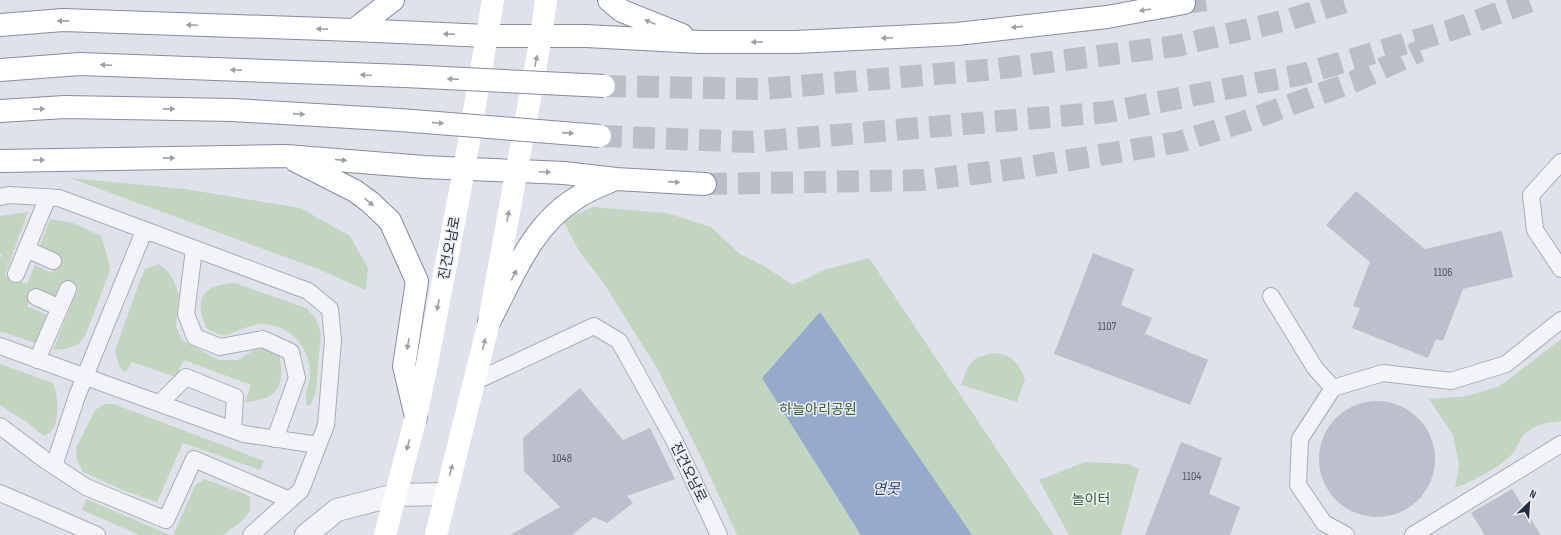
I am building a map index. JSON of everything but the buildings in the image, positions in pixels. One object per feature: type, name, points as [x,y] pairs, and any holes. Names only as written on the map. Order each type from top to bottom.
[{"type":"main road","points":[[354,30],[393,0]]},
{"type":"main road","name":"진건오남로","points":[[385,535],[416,417],[464,170],[493,0]]},
{"type":"main road","points":[[436,535],[489,322],[541,37],[546,0]]},
{"type":"main road","points":[[609,0],[622,11],[700,42]]},
{"type":"main road","points":[[0,25],[63,20],[488,36],[586,36],[700,42],[796,42],[957,34],[1107,17],[1184,3]]},
{"type":"main road","points":[[0,70],[80,64],[405,76],[604,86]]},
{"type":"main road","points":[[0,111],[65,107],[232,110],[400,120],[600,136]]},
{"type":"main road","points":[[286,156],[355,191],[370,202],[390,221],[417,281],[404,366],[416,417]]},
{"type":"main road","points":[[0,161],[286,156],[464,170],[564,173],[616,179],[705,184]]},
{"type":"main road","points":[[489,322],[538,232],[573,199],[616,179]]},
{"type":"street","points":[[306,535],[337,510],[395,495],[445,494]]},
{"type":"lane","points":[[1561,162],[1531,195],[1535,230],[1561,269]]},
{"type":"lane","points":[[0,197],[9,195],[59,198],[194,250],[308,291],[330,309],[333,340],[326,425],[301,490],[251,535]]},
{"type":"lane","points":[[16,274],[48,197]]},
{"type":"lane","points":[[54,466],[85,377],[144,231]]},
{"type":"lane","points":[[26,249],[53,261]]},
{"type":"lane","points":[[194,250],[186,314],[196,337],[220,347],[263,339],[291,352],[297,378],[275,439]]},
{"type":"lane","points":[[37,360],[68,289]]},
{"type":"lane","points":[[36,296],[60,308]]},
{"type":"lane","points":[[1271,296],[1315,368],[1333,388]]},
{"type":"lane","points":[[1346,535],[1324,523],[1298,485],[1300,440],[1333,388],[1383,372],[1451,381],[1506,364],[1561,320]]},
{"type":"lane","name":"진건오남로","points":[[474,382],[594,326],[619,341],[674,440],[719,535]]},
{"type":"lane","points":[[0,346],[244,434],[318,445]]},
{"type":"lane","points":[[160,403],[186,377],[235,397],[234,430]]},
{"type":"lane","points":[[0,426],[54,466],[86,487],[166,520],[194,459],[290,500]]},
{"type":"lane","points":[[1413,535],[1561,444]]},
{"type":"lane","points":[[0,493],[97,535]]},
{"type":"green space","points":[[70,178],[185,189],[300,208],[350,236],[368,268],[366,290],[318,269]]},
{"type":"green space","name":"하늘아리공원","points":[[593,207],[667,213],[711,227],[740,254],[764,266],[793,285],[824,270],[869,258],[1054,535],[737,535],[706,467],[657,368],[603,282],[579,251],[563,220]]},
{"type":"green space","points":[[28,212],[5,275],[27,284],[35,265],[52,273],[58,255],[39,248],[50,219],[73,223],[101,236],[107,255],[110,270],[86,334],[79,344],[66,349],[53,350],[78,288],[63,281],[56,298],[35,289],[27,306],[47,315],[35,343],[0,331],[0,259],[2,254],[0,253],[0,216]]},
{"type":"green space","points":[[159,264],[169,273],[179,295],[176,326],[181,339],[218,360],[238,360],[254,350],[268,348],[279,355],[281,366],[280,383],[272,394],[256,401],[245,402],[251,385],[184,360],[176,377],[132,362],[125,373],[119,366],[115,351],[145,269]]},
{"type":"green space","points":[[235,283],[306,308],[315,317],[321,333],[316,390],[311,404],[307,406],[306,401],[306,392],[310,375],[308,361],[301,344],[288,332],[271,325],[262,324],[248,327],[224,336],[207,329],[201,309],[203,296],[215,287]]},
{"type":"green space","points":[[1561,339],[1561,421],[1545,424],[1531,429],[1522,437],[1513,453],[1502,463],[1477,478],[1455,488],[1459,465],[1453,435],[1429,399],[1467,396],[1500,386]]},
{"type":"green space","points":[[998,353],[1009,357],[1016,362],[1025,379],[1017,402],[961,385],[967,370],[973,361],[982,356]]},
{"type":"green space","points":[[0,364],[53,383],[57,400],[57,413],[55,426],[50,433],[44,436],[32,426],[0,405]]},
{"type":"green space","points":[[105,404],[114,404],[264,461],[260,470],[183,443],[157,502],[125,491],[83,472],[77,460],[76,448],[95,410]]},
{"type":"green space","name":"놀이터","points":[[1085,462],[1128,464],[1139,469],[1121,535],[1069,535],[1039,480]]},
{"type":"green space","points":[[204,479],[250,497],[250,511],[243,520],[223,535],[173,535],[195,486]]},
{"type":"green space","points":[[86,499],[170,535],[140,535],[82,510]]},
{"type":"water","name":"연못","points":[[820,312],[972,535],[861,535],[762,378]]},
{"type":"tunnel","points":[[1184,3],[1206,0]]},
{"type":"tunnel","points":[[604,86],[764,89],[996,69],[1176,46],[1291,19],[1351,0]]},
{"type":"tunnel","points":[[600,136],[753,142],[1108,112],[1303,74],[1454,29],[1534,0]]},
{"type":"tunnel","points":[[705,184],[924,180],[1022,168],[1179,142],[1243,122],[1353,82],[1420,51]]}]
